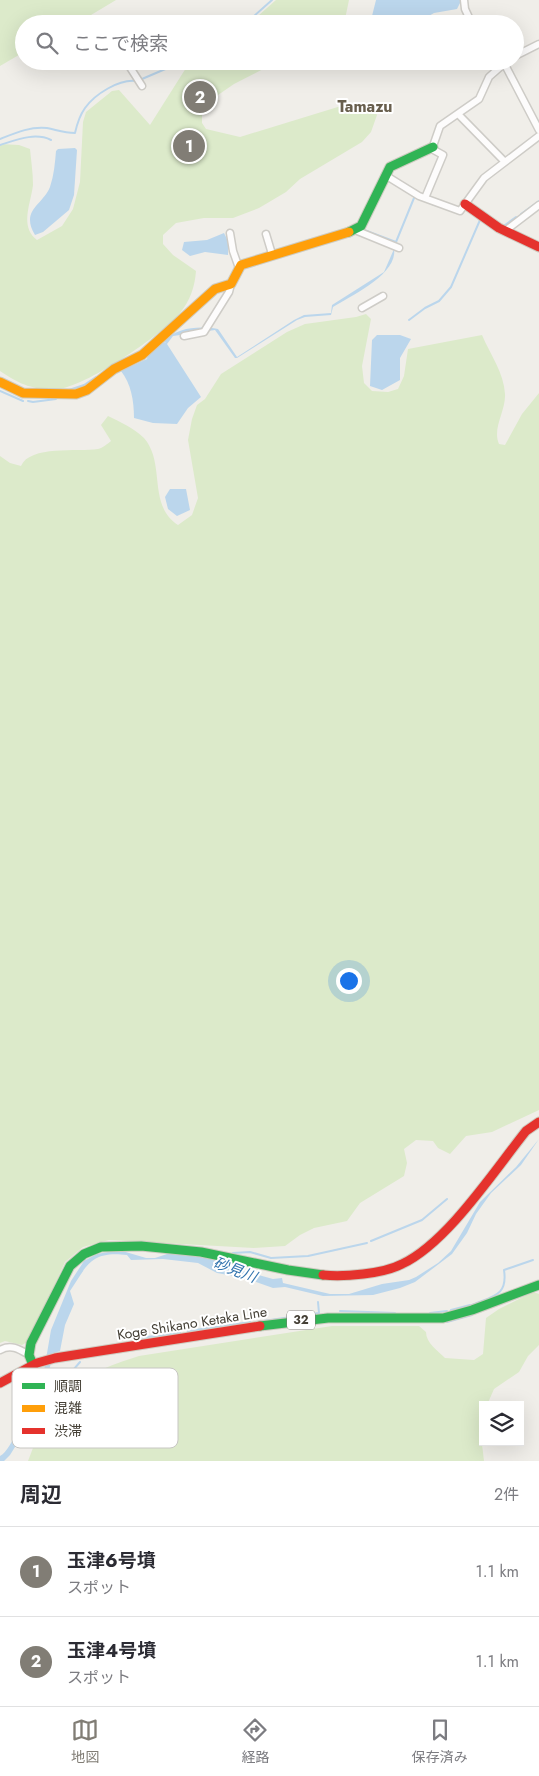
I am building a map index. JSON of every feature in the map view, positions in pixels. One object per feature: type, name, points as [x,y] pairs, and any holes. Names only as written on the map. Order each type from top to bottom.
[{"type":"street","points":[[464,0],[468,15]]},
{"type":"street","points":[[524,52],[539,44]]},
{"type":"street","points":[[132,70],[142,86]]},
{"type":"street","points":[[432,147],[440,126],[479,99],[489,77],[496,70]]},
{"type":"street","points":[[509,70],[539,130]]},
{"type":"street","points":[[458,114],[505,162]]},
{"type":"street","points":[[385,175],[425,198],[460,211],[484,178],[539,136]]},
{"type":"street","points":[[229,265],[241,265],[355,230],[361,226],[385,175],[396,162],[411,158],[427,147],[432,147],[443,156],[425,198]]},
{"type":"street","points":[[465,204],[505,231],[539,247]]},
{"type":"street","points":[[505,231],[539,206]]},
{"type":"street","points":[[355,230],[398,248]]},
{"type":"street","points":[[184,336],[204,332],[229,292],[237,264],[230,233]]},
{"type":"street","points":[[266,234],[272,254]]},
{"type":"street","points":[[0,382],[23,393],[76,394],[87,390],[114,369],[142,356],[215,289],[231,284]]},
{"type":"street","points":[[362,308],[382,296]]},
{"type":"street","points":[[29,1356],[31,1343],[70,1266],[84,1254],[101,1247],[141,1246],[201,1252],[288,1270],[326,1275],[374,1272],[402,1265],[425,1250],[460,1213],[526,1131],[539,1122]]},
{"type":"street","name":"Koge Shikano Ketaka Line","points":[[28,1368],[61,1357],[293,1321],[328,1318],[443,1318],[472,1310],[539,1285]]},
{"type":"street","points":[[0,1350],[9,1347],[18,1349],[29,1356],[35,1364]]},
{"type":"street","name":"Koge Shikano Ketaka Line","points":[[0,1383],[12,1376]]},
{"type":"green space","points":[[0,0],[116,0],[91,15],[15,15],[15,57],[0,66]]},
{"type":"green space","points":[[276,0],[349,0],[346,15],[259,15]]},
{"type":"green space","points":[[185,70],[261,70],[234,84],[202,106],[202,123],[206,129],[240,137],[341,106],[361,103],[373,108],[377,115],[371,132],[362,142],[300,179],[286,192],[259,208],[233,218],[204,218],[176,223],[163,235],[163,244],[173,255],[196,271],[191,293],[184,308],[171,323],[122,359],[85,380],[57,389],[26,385],[0,371],[0,144],[19,145],[30,149],[33,185],[27,222],[28,228],[37,240],[62,226],[73,209],[80,182],[83,122],[86,112],[112,91],[119,90],[150,125]]},
{"type":"green space","points":[[366,314],[371,319],[362,366],[364,383],[372,391],[388,392],[398,389],[404,376],[408,349],[482,335],[504,386],[504,407],[497,432],[499,444],[505,445],[522,414],[539,393],[539,1110],[492,1132],[466,1136],[450,1154],[438,1148],[433,1141],[416,1140],[404,1149],[407,1163],[404,1176],[360,1203],[347,1221],[314,1228],[285,1246],[254,1248],[109,1240],[83,1247],[65,1262],[29,1341],[22,1345],[5,1341],[0,1343],[0,456],[10,463],[21,466],[26,459],[44,452],[100,448],[111,441],[101,425],[108,416],[136,431],[151,448],[159,495],[169,517],[178,525],[192,515],[198,498],[188,440],[192,419],[197,405],[205,399],[221,374],[287,332],[305,324]]},
{"type":"green space","points":[[533,1292],[539,1294],[539,1345],[528,1356],[519,1372],[494,1389],[489,1401],[479,1401],[479,1446],[482,1446],[484,1461],[28,1461],[33,1448],[178,1448],[178,1368],[105,1368],[128,1359],[332,1326],[419,1326],[426,1332],[430,1343],[445,1358],[474,1360],[483,1354],[486,1318],[499,1309]]},
{"type":"water","points":[[376,0],[461,0],[457,9],[431,15],[372,15]]},
{"type":"water","points":[[75,148],[77,150],[74,195],[69,210],[43,232],[35,235],[31,226],[31,214],[50,187],[56,151],[58,149]]},
{"type":"water","points":[[224,233],[228,241],[228,255],[205,252],[190,256],[182,250],[184,242],[207,240]]},
{"type":"water","points":[[394,249],[393,258],[389,267],[384,272]]},
{"type":"water","points":[[384,272],[372,283],[333,307],[331,315],[305,317],[297,320],[237,358],[235,358],[215,330],[173,336],[167,344],[201,397],[188,408],[177,424],[153,423],[134,418],[131,393],[121,371],[147,359],[148,354],[164,342],[166,343],[164,341],[170,336],[182,330],[218,329],[237,357],[304,315],[331,313],[332,305]]},
{"type":"water","points":[[377,335],[400,335],[411,339],[400,358],[400,380],[382,390],[370,386],[372,340]]},
{"type":"water","points":[[170,489],[186,489],[190,510],[177,516],[168,509],[165,497]]},
{"type":"water","name":"砂見川","points":[[539,1139],[521,1165],[491,1193],[452,1254],[415,1282],[373,1295],[323,1296],[285,1287],[273,1288],[245,1278],[217,1273],[198,1263],[163,1259],[131,1260],[127,1255],[105,1255],[92,1261],[86,1267],[70,1291],[74,1304],[65,1325],[60,1351],[54,1353],[50,1368],[44,1368],[51,1330],[71,1281],[84,1261],[97,1254],[119,1250],[146,1258],[155,1258],[170,1253],[213,1257],[237,1269],[273,1279],[282,1278],[283,1283],[330,1294],[349,1294],[382,1284],[409,1280],[438,1263],[451,1251],[480,1202],[516,1167]]},
{"type":"water","points":[[12,1441],[12,1448],[14,1448],[10,1455],[4,1461],[0,1461],[0,1456]]},
{"type":"waterway","points":[[255,15],[272,0]]},
{"type":"waterway","points":[[142,79],[163,70]]},
{"type":"waterway","points":[[0,139],[23,130],[35,128],[75,133],[83,111],[89,103],[108,88],[122,82],[136,81]]},
{"type":"waterway","points":[[0,145],[32,137],[51,140]]},
{"type":"waterway","points":[[364,230],[396,242],[414,198]]},
{"type":"waterway","points":[[521,214],[539,201]]},
{"type":"waterway","points":[[432,204],[461,214]]},
{"type":"waterway","points":[[505,225],[516,217]]},
{"type":"waterway","points":[[409,320],[425,308],[439,301],[451,287],[480,220]]},
{"type":"waterway","points":[[69,390],[84,385],[96,377]]},
{"type":"waterway","points":[[0,391],[23,401]]},
{"type":"waterway","points":[[28,401],[56,399]]},
{"type":"waterway","points":[[371,1241],[422,1220],[447,1199]]},
{"type":"waterway","name":"砂見川","points":[[233,1253],[250,1252],[271,1258],[308,1256],[367,1243]]},
{"type":"waterway","points":[[472,1305],[492,1297],[501,1290],[505,1279],[504,1270],[533,1260]]},
{"type":"waterway","points":[[256,1322],[319,1313],[318,1302]]},
{"type":"waterway","points":[[451,1310],[470,1305]]},
{"type":"waterway","points":[[340,1311],[395,1313]]},
{"type":"waterway","points":[[430,1313],[447,1311]]},
{"type":"waterway","points":[[447,1322],[472,1315]]},
{"type":"waterway","points":[[188,1331],[250,1322]]},
{"type":"waterway","points":[[139,1338],[180,1333]]},
{"type":"waterway","points":[[75,1368],[80,1362]]},
{"type":"traffic: fast","points":[[349,232],[361,226],[390,167],[433,147]]},
{"type":"traffic: fast","points":[[33,1365],[29,1355],[31,1343],[70,1266],[84,1254],[101,1247],[141,1246],[201,1252],[288,1270],[323,1275]]},
{"type":"traffic: fast","points":[[260,1326],[328,1318],[443,1318],[472,1310],[539,1285]]},
{"type":"traffic: slow","points":[[0,382],[23,393],[76,394],[87,390],[114,369],[142,355],[215,289],[231,284],[241,265],[349,232]]},
{"type":"traffic: jam","points":[[465,204],[499,228],[539,247]]},
{"type":"traffic: jam","points":[[323,1275],[342,1276],[385,1270],[402,1264],[419,1254],[453,1223],[526,1131],[539,1122]]},
{"type":"traffic: jam","points":[[28,1368],[37,1363],[55,1358],[260,1326]]},
{"type":"traffic: jam","points":[[0,1383],[12,1377]]},
{"type":"place","name":"玉津4号墳","points":[[200,97]]},
{"type":"place","name":"玉津6号墳","points":[[189,146]]},
{"type":"district","name":"Tamazu","points":[[365,106]]}]
